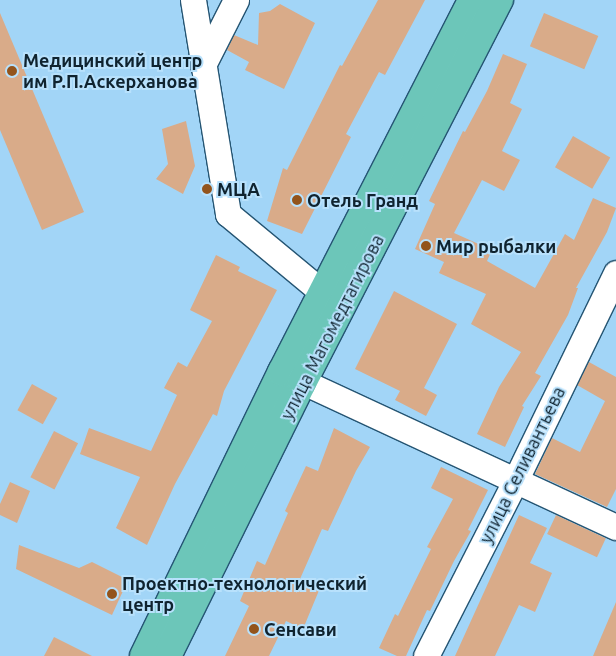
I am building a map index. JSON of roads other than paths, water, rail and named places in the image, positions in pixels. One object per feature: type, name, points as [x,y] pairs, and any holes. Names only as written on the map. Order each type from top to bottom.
[{"type":"main road","name":"улица Магомедтагирова","points":[[333,299],[472,0]]},
{"type":"main road","name":"улица Магомедтагирова","points":[[144,656],[333,299],[499,0]]},
{"type":"main road","name":"улица Магомедтагирова","points":[[167,656],[292,377]]},
{"type":"street","points":[[193,0],[228,214],[333,299]]},
{"type":"street","points":[[203,65],[236,0]]},
{"type":"street","name":"улица Селивантьева","points":[[426,656],[516,479],[616,273]]},
{"type":"street","points":[[292,377],[516,479],[616,527]]},
{"type":"place","name":"Медицинский центр им Р.П.Аскерханова","points":[[12,71]]},
{"type":"place","name":"МЦА","points":[[207,189]]},
{"type":"place","name":"Отель Гранд","points":[[297,200]]},
{"type":"place","name":"Мир рыбалки","points":[[426,246]]},
{"type":"place","name":"Проектно-технологический центр","points":[[112,594]]},
{"type":"place","name":"Сенсави","points":[[254,629]]}]
